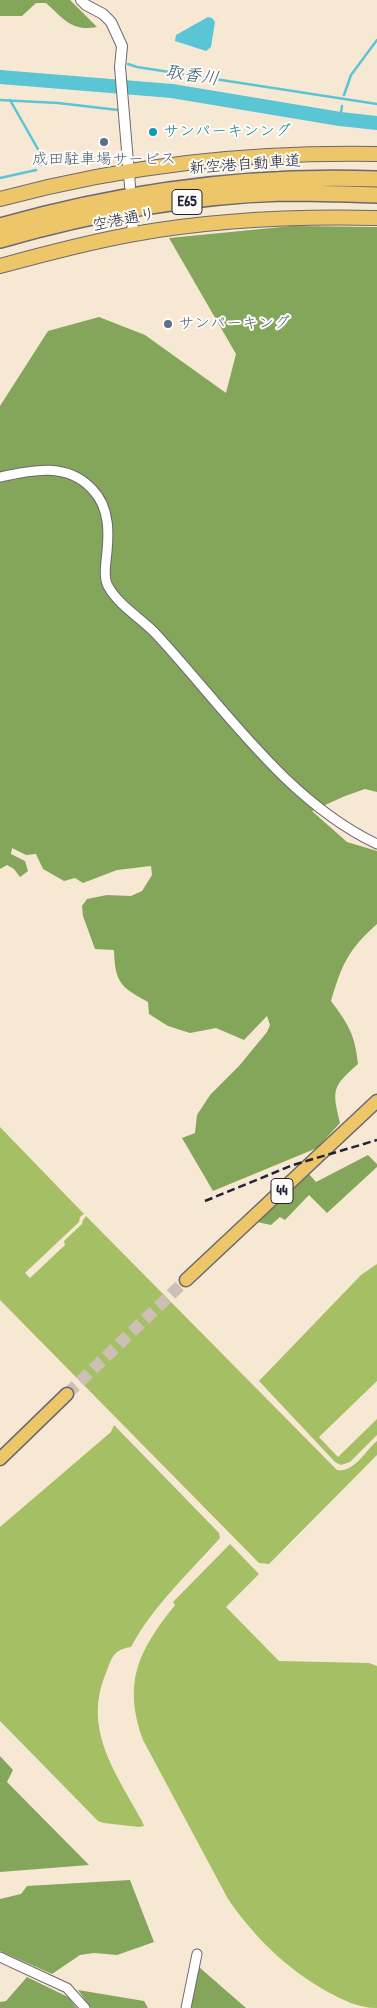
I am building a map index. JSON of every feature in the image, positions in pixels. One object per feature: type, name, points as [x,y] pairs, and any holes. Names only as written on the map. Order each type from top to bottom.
[{"type":"highway","points":[[0,199],[57,184],[129,170],[210,159],[377,154]]},
{"type":"highway","name":"新空港自動車道","points":[[0,226],[101,201],[206,184],[279,179],[375,179]]},
{"type":"highway","name":"新空港自動車道","points":[[0,240],[104,214],[171,204],[280,193],[377,194]]},
{"type":"highway","name":"空港通り","points":[[0,266],[133,234],[206,224],[302,218],[377,218]]},
{"type":"main road","name":"44","points":[[186,1280],[377,1101]]},
{"type":"main road","points":[[0,1459],[67,1394]]},
{"type":"street","points":[[81,0],[86,5],[103,14],[111,22],[122,46],[120,71],[130,186]]},
{"type":"street","points":[[132,218],[133,234]]},
{"type":"street","points":[[0,477],[48,470],[62,470],[75,476],[92,488],[106,516],[109,532],[105,573],[107,585],[116,597],[154,632],[240,730],[292,784],[334,819],[377,844]]},
{"type":"street","points":[[186,2008],[197,1954]]},
{"type":"street","points":[[0,1957],[67,1988],[85,2008]]},
{"type":"green space","points":[[0,0],[70,0],[97,27],[74,26],[63,19],[46,3],[36,3],[22,16],[0,16]]},
{"type":"green space","points":[[292,226],[377,227],[377,792],[365,789],[312,811],[347,842],[377,851],[377,924],[359,942],[347,958],[331,1001],[342,1016],[353,1037],[358,1064],[343,1078],[336,1089],[335,1095],[340,1123],[317,1148],[213,1191],[182,1138],[195,1133],[197,1115],[210,1095],[239,1066],[267,1032],[270,1025],[267,1016],[244,1040],[216,1028],[190,1033],[168,1026],[149,1014],[148,1002],[131,992],[121,982],[116,970],[114,950],[95,949],[83,916],[82,906],[87,899],[107,895],[131,896],[142,891],[152,875],[151,866],[117,870],[83,883],[75,878],[64,881],[43,869],[36,854],[26,855],[12,848],[11,854],[25,861],[28,871],[20,877],[14,869],[7,865],[0,869],[0,406],[48,331],[99,317],[145,335],[226,393],[236,354],[169,238]]},
{"type":"green space","points":[[0,1127],[84,1214],[80,1217],[79,1222],[25,1273],[30,1278],[65,1245],[64,1241],[82,1224],[86,1216],[337,1470],[343,1470],[354,1465],[377,1441],[377,1455],[269,1564],[259,1563],[0,1300]]},
{"type":"green space","points":[[368,1155],[377,1164],[377,1167],[327,1213],[309,1195],[285,1220],[280,1217],[271,1225],[257,1222],[309,1174],[316,1182]]},
{"type":"green space","points":[[377,1264],[377,1381],[319,1437],[338,1457],[377,1419],[377,1435],[350,1462],[341,1465],[335,1462],[259,1381],[361,1275]]},
{"type":"green space","points":[[114,1425],[219,1533],[220,1538],[161,1604],[131,1647],[120,1650],[114,1655],[100,1693],[98,1713],[100,1732],[105,1750],[122,1786],[142,1821],[144,1826],[139,1827],[98,1821],[0,1721],[0,1527],[111,1432]]},
{"type":"green space","points":[[230,1544],[259,1574],[226,1607],[279,1661],[369,1663],[377,1666],[377,2008],[363,2007],[351,2003],[311,1982],[272,1951],[249,1927],[228,1899],[143,1740],[134,1701],[134,1684],[144,1652],[162,1621],[175,1605],[173,1602]]},
{"type":"green space","points":[[0,1756],[13,1770],[7,1782],[89,1865],[0,1872]]},
{"type":"green space","points":[[130,1880],[154,1942],[117,1955],[94,1953],[80,1955],[52,1974],[0,1951],[0,1899],[21,1894],[27,1886]]},
{"type":"green space","points":[[199,1967],[246,2008],[191,2008]]},
{"type":"green space","points":[[27,1977],[68,1997],[77,2008],[0,2008],[0,2002],[6,2001]]},
{"type":"green space","points":[[78,1990],[144,2001],[148,2008],[91,2008]]},
{"type":"water","points":[[208,17],[212,18],[215,22],[211,47],[206,51],[175,41],[176,35]]},
{"type":"waterway","points":[[344,95],[351,75],[377,40]]},
{"type":"waterway","points":[[128,64],[137,67],[377,104]]},
{"type":"waterway","name":"取香川","points":[[0,77],[172,91],[340,119],[377,123]]},
{"type":"waterway","points":[[0,100],[58,103],[118,110]]},
{"type":"waterway","points":[[10,100],[39,151],[41,165]]},
{"type":"waterway","points":[[340,119],[342,106]]},
{"type":"waterway","points":[[0,178],[36,170]]},
{"type":"tunnel","points":[[67,1394],[186,1280]]},
{"type":"railway","points":[[205,1201],[293,1165],[377,1140]]},
{"type":"place","name":"サンパーキンング","points":[[153,132]]},
{"type":"place","name":"成田駐車場サービス","points":[[104,142]]},
{"type":"place","name":"サンパーキング","points":[[168,324]]}]
